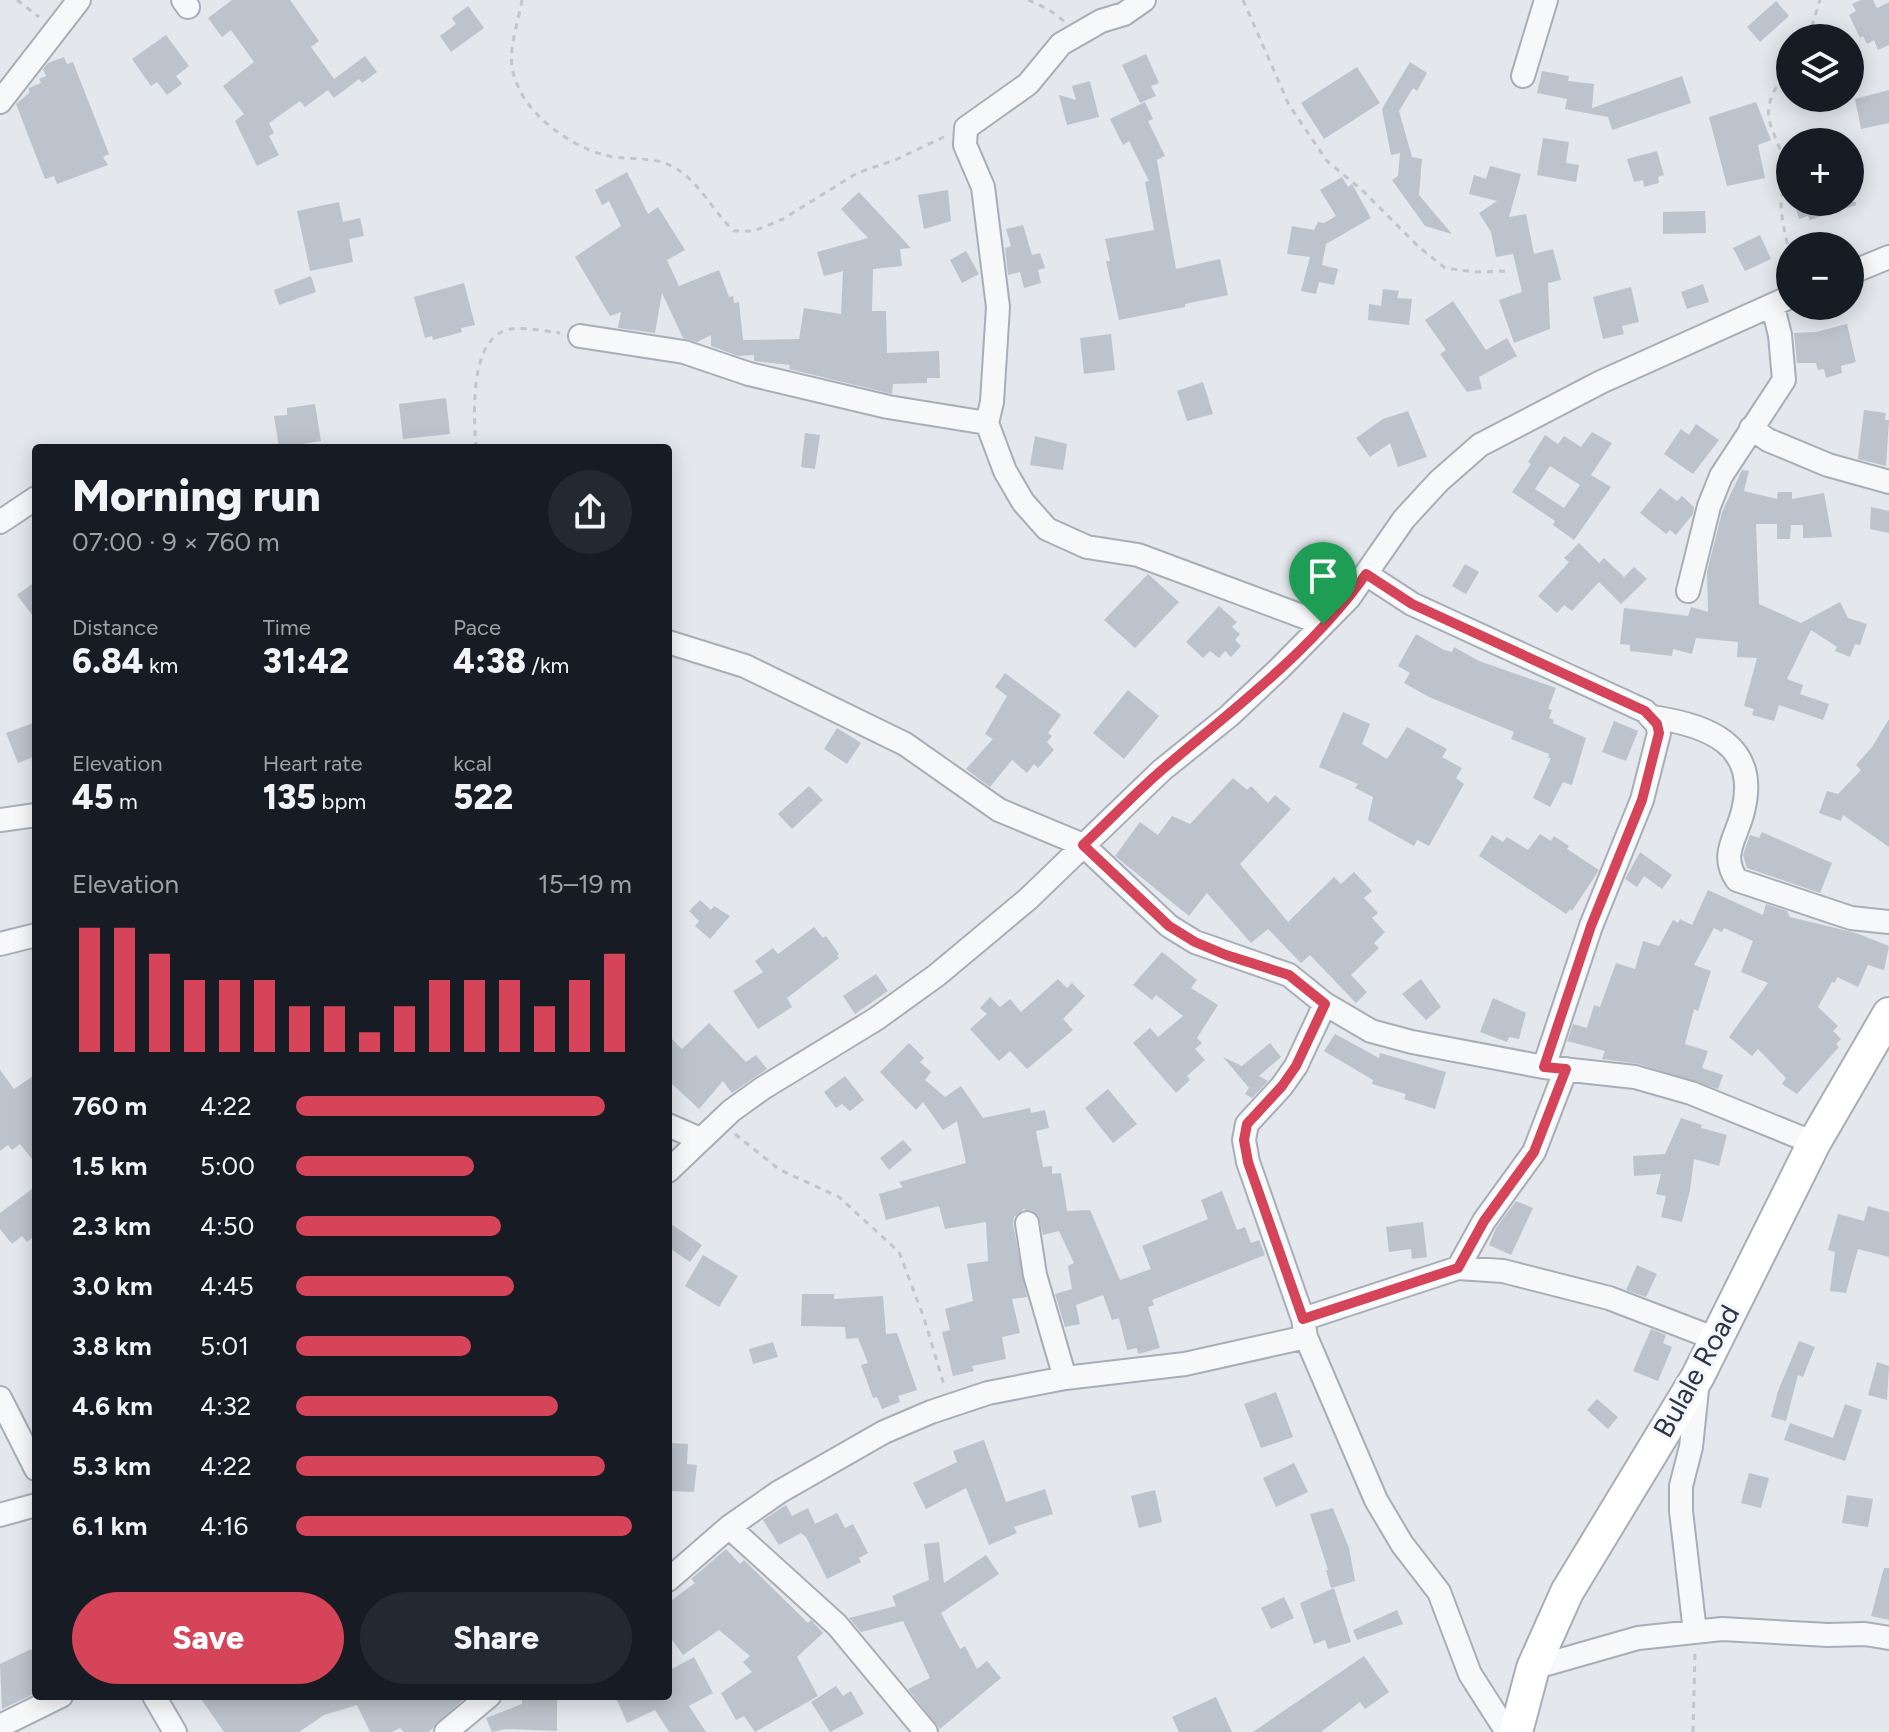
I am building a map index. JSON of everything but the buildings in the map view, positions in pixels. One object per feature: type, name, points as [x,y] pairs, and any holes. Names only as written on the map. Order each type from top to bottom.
[{"type":"street","points":[[0,102],[79,0]]},
{"type":"street","points":[[1144,0],[1124,14],[1101,21],[1061,44],[1028,84],[966,128],[965,145],[983,187],[987,209],[998,307],[992,402],[987,423],[1005,471],[1023,502],[1047,529],[1087,547],[1138,555],[1323,624]]},
{"type":"street","points":[[1523,76],[1546,0]]},
{"type":"street","points":[[1864,267],[1889,257]]},
{"type":"street","points":[[672,1167],[719,1122],[763,1088],[876,1019],[937,975],[1028,899],[1162,770],[1239,706],[1349,598],[1404,519],[1439,481],[1480,445],[1601,382],[1776,304]]},
{"type":"street","points":[[1688,591],[1709,506],[1721,476],[1784,380],[1782,320]]},
{"type":"street","points":[[580,336],[684,352],[749,374],[888,407],[987,423]]},
{"type":"street","points":[[1751,428],[1768,440],[1828,465],[1889,482]]},
{"type":"street","points":[[0,522],[32,501]]},
{"type":"street","points":[[1366,574],[1412,604],[1652,717],[1673,720],[1723,740],[1738,752],[1745,764],[1747,777],[1743,813],[1727,855],[1730,870],[1737,880],[1851,918],[1889,922]]},
{"type":"street","points":[[672,643],[745,666],[905,744],[999,810],[1083,845],[1169,926],[1215,951],[1289,975],[1325,1004],[1371,1031],[1412,1042],[1555,1068],[1635,1077],[1691,1093],[1814,1143]]},
{"type":"street","points":[[1458,1268],[1484,1221],[1534,1152],[1591,926],[1642,800],[1659,741],[1657,724],[1652,717]]},
{"type":"street","points":[[0,820],[32,816]]},
{"type":"street","points":[[0,944],[32,936]]},
{"type":"street","points":[[1325,1004],[1296,1066],[1247,1124],[1244,1140],[1248,1162],[1304,1328],[1376,1500],[1402,1544],[1439,1592],[1470,1674],[1504,1730]]},
{"type":"street","name":"Bulale Road","points":[[1504,1730],[1567,1592],[1698,1376],[1814,1143],[1889,1014]]},
{"type":"street","points":[[672,1127],[700,1139]]},
{"type":"street","points":[[1027,1223],[1035,1275],[1065,1378]]},
{"type":"street","points":[[672,1577],[729,1527],[779,1492],[884,1432],[950,1406],[988,1393],[1065,1378],[1185,1364],[1304,1328],[1458,1268],[1503,1271],[1556,1283],[1609,1298],[1716,1339]]},
{"type":"street","points":[[1695,1632],[1681,1486],[1697,1410],[1698,1376]]},
{"type":"street","points":[[0,1398],[32,1461]]},
{"type":"street","points":[[0,1515],[32,1506]]},
{"type":"street","points":[[729,1527],[837,1625],[926,1732]]},
{"type":"street","points":[[1533,1668],[1638,1638],[1722,1629],[1865,1634],[1889,1638]]},
{"type":"street","points":[[0,1726],[53,1700]]},
{"type":"street","points":[[156,1700],[175,1732]]},
{"type":"street","points":[[446,1732],[484,1700]]},
{"type":"path","points":[[17,0],[40,18],[59,26]]},
{"type":"path","points":[[522,0],[512,68],[522,91],[539,116],[557,135],[577,146],[608,156],[665,163],[683,174],[702,192],[734,231],[754,231],[783,219],[857,173],[895,160],[966,128]]},
{"type":"path","points":[[1028,0],[1048,9],[1080,33]]},
{"type":"path","points":[[1243,0],[1289,105],[1327,161],[1445,268],[1475,272],[1511,271]]},
{"type":"path","points":[[1812,24],[1820,0]]},
{"type":"path","points":[[1776,84],[1769,104],[1769,123],[1785,178],[1781,199],[1784,232]]},
{"type":"path","points":[[476,444],[472,402],[485,347],[495,336],[508,330],[530,329],[580,336]]},
{"type":"path","points":[[719,1122],[780,1170],[839,1197],[899,1252],[924,1318],[950,1406]]},
{"type":"path","points":[[1693,1732],[1695,1632]]},
{"type":"route","points":[[1366,574],[1412,604],[1504,649],[1645,711],[1657,724],[1659,741],[1642,800],[1591,926],[1544,1067],[1566,1069],[1534,1152],[1484,1221],[1458,1268],[1303,1319],[1248,1162],[1244,1140],[1247,1124],[1296,1066],[1325,1004],[1289,975],[1226,955],[1195,942],[1169,926],[1083,845],[1162,770],[1229,716],[1323,624],[1349,598],[1366,574]]}]
